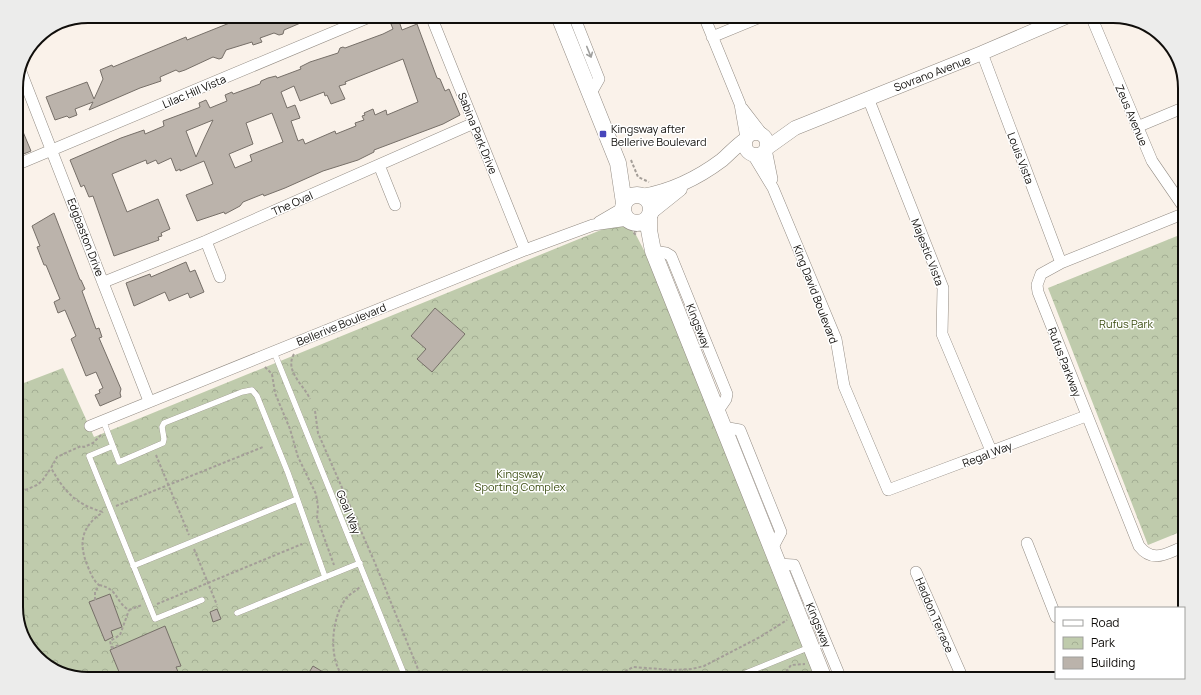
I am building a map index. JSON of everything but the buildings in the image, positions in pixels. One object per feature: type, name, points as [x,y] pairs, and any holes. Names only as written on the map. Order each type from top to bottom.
[{"type":"main road","name":"Kingsway","points":[[562,23],[591,93],[641,195],[650,204],[649,230],[653,249],[821,672]]},
{"type":"main road","name":"Kingsway","points":[[624,160],[630,223],[653,249]]},
{"type":"main road","points":[[641,195],[632,196],[630,223],[641,222],[650,214]]},
{"type":"street","name":"Lilac Hill Vista","points":[[23,162],[355,23]]},
{"type":"street","name":"Sabina Park Drive","points":[[434,23],[525,250]]},
{"type":"street","points":[[577,23],[599,79],[591,93]]},
{"type":"street","name":"King David Boulevard","points":[[707,23],[740,104],[764,141],[774,188],[836,339],[844,386],[888,490]]},
{"type":"street","points":[[712,37],[746,23]]},
{"type":"street","name":"Sovrano Avenue","points":[[764,141],[982,53],[1052,23]]},
{"type":"street","name":"Zeus Avenue","points":[[1093,23],[1152,161],[1178,199]]},
{"type":"street","name":"Louis Vista","points":[[982,53],[1061,263]]},
{"type":"street","name":"Edgbaston Drive","points":[[24,79],[150,401]]},
{"type":"street","name":"Majestic Vista","points":[[868,98],[943,288],[942,334],[992,452]]},
{"type":"street","name":"King David Boulevard","points":[[740,104],[746,139]]},
{"type":"street","points":[[1137,127],[1178,110]]},
{"type":"street","name":"The Oval","points":[[104,282],[206,241],[474,124]]},
{"type":"street","points":[[650,214],[689,181],[723,159],[753,133],[764,141],[761,154],[723,159]]},
{"type":"street","points":[[746,139],[745,148],[752,155]]},
{"type":"street","name":"King David Boulevard","points":[[752,155],[774,188]]},
{"type":"street","points":[[379,165],[395,204]]},
{"type":"street","points":[[641,195],[659,193],[689,181]]},
{"type":"street","name":"Rufus Parkway","points":[[1178,216],[1061,263],[1041,274],[1037,285],[1038,292],[1086,416],[1139,546],[1148,555],[1154,556],[1163,555],[1178,549]]},
{"type":"street","name":"Bellerive Boulevard","points":[[90,426],[525,250],[593,225],[630,223]]},
{"type":"street","points":[[206,241],[220,277]]},
{"type":"street","name":"Regal Way","points":[[888,490],[1086,416]]},
{"type":"street","points":[[1027,543],[1055,614]]},
{"type":"street","name":"Kingsway","points":[[775,556],[794,565],[838,672]]},
{"type":"street","name":"Haddon Terrace","points":[[916,572],[960,672]]},
{"type":"lane","name":"Goal Way","points":[[274,352],[403,672]]},
{"type":"lane","points":[[103,420],[119,462],[150,450],[163,443],[164,439],[162,427],[164,423],[242,392],[252,390],[257,396],[297,499],[325,577]]},
{"type":"lane","points":[[113,446],[89,456],[154,619],[202,600]]},
{"type":"lane","points":[[133,566],[297,499]]},
{"type":"lane","points":[[237,613],[360,563]]},
{"type":"lane","points":[[748,672],[811,647]]},
{"type":"path","points":[[624,160],[638,177],[655,185],[659,193]]},
{"type":"path","points":[[297,351],[291,360],[292,371],[305,389],[310,399]]},
{"type":"path","points":[[262,366],[268,368],[272,374],[275,393],[290,429],[298,457],[316,494],[318,507],[317,518],[334,565]]},
{"type":"path","points":[[315,411],[318,433],[375,563],[419,672]]},
{"type":"path","points":[[23,491],[37,486],[42,482],[57,457],[81,446],[84,447],[93,443],[98,436],[108,432]]},
{"type":"path","points":[[110,509],[263,447]]},
{"type":"path","points":[[156,455],[217,605]]},
{"type":"path","points":[[51,468],[65,490],[73,499],[103,512],[94,519],[87,528],[81,544],[83,555],[92,577],[99,585],[113,591],[124,606],[129,610]]},
{"type":"path","points":[[129,610],[148,604],[155,605],[302,544]]},
{"type":"path","points":[[95,600],[95,592],[99,585]]},
{"type":"path","points":[[341,672],[333,651],[336,624],[341,609],[348,596],[362,585]]},
{"type":"path","points":[[119,645],[111,649],[110,641],[120,635],[129,610]]},
{"type":"path","points":[[624,672],[633,667],[673,670],[704,666],[760,638],[789,619]]},
{"type":"path","points":[[786,672],[791,665],[806,664]]},
{"type":"green space","name":"Kingsway Sporting Complex","points":[[623,221],[636,235],[648,258],[813,672],[88,672],[71,670],[48,659],[36,647],[26,628],[24,620],[23,383],[63,368],[94,437]]},
{"type":"green space","name":"Rufus Park","points":[[1178,236],[1178,533],[1148,545],[1048,288]]},
{"type":"place","name":"Kingsway after Bellerive Boulevard","points":[[603,134]]}]
